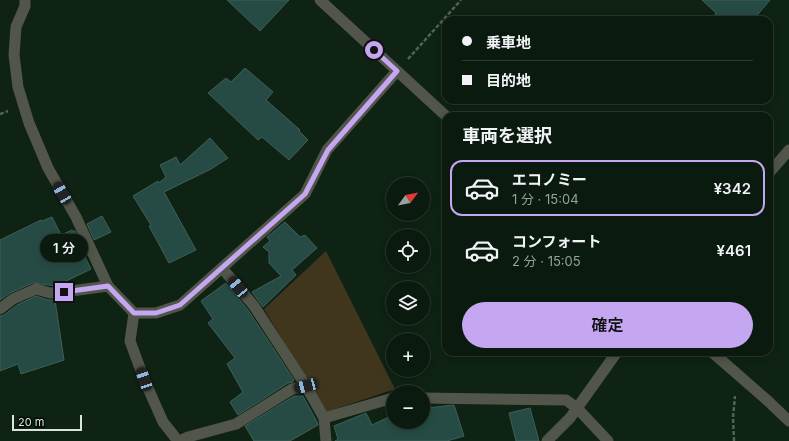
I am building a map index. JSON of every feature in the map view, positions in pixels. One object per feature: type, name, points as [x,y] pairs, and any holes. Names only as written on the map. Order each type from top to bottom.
[{"type":"street","points":[[25,0],[25,6],[16,27],[14,55],[18,87],[29,123],[48,168],[76,217],[108,286],[134,313],[156,313],[180,305],[305,194],[328,150],[397,71]]},
{"type":"street","points":[[320,0],[442,112]]},
{"type":"street","points":[[773,168],[789,150]]},
{"type":"street","points":[[222,268],[254,306],[306,386],[324,418],[326,441]]},
{"type":"street","points":[[0,309],[13,299],[36,289],[50,293],[108,286]]},
{"type":"street","points":[[134,313],[130,341],[144,379],[163,422],[178,441],[236,424],[292,389],[306,386]]},
{"type":"street","points":[[547,441],[570,418],[614,356]]},
{"type":"street","points":[[717,356],[789,421]]},
{"type":"street","points":[[430,398],[566,400],[577,408],[608,441]]},
{"type":"street","points":[[324,418],[386,400]]},
{"type":"path","points":[[447,16],[461,0]]},
{"type":"path","points":[[397,71],[442,21]]},
{"type":"path","points":[[734,441],[733,417],[735,394],[740,376]]},
{"type":"shaded area","points":[[326,251],[386,371],[386,377],[389,377],[393,385],[386,385],[386,392],[326,412],[264,309]]},
{"type":"building","points":[[227,0],[289,0],[260,31]]},
{"type":"building","points":[[702,0],[770,0],[756,16],[714,16],[716,13]]},
{"type":"building","points":[[245,68],[273,92],[266,100],[300,130],[299,131],[308,140],[289,160],[262,137],[258,140],[208,93],[226,78],[231,82]]},
{"type":"building","points":[[210,138],[228,158],[211,169],[164,192],[196,250],[169,263],[149,226],[151,225],[133,196],[158,181],[159,183],[166,177],[160,165],[176,157],[180,165]]},
{"type":"building","points":[[102,216],[111,232],[94,240],[87,224]]},
{"type":"building","points":[[52,217],[61,235],[72,230],[75,231],[82,246],[80,247],[91,269],[56,286],[33,283],[10,293],[0,300],[0,240],[41,220],[42,221]]},
{"type":"building","points":[[285,222],[300,237],[305,235],[317,248],[292,270],[296,275],[263,307],[252,292],[281,276],[269,263],[269,252],[263,247],[270,241],[267,237]]},
{"type":"building","points":[[226,283],[248,310],[294,380],[238,415],[230,402],[243,392],[227,364],[235,358],[208,323],[213,319],[201,301]]},
{"type":"building","points":[[36,296],[48,300],[55,300],[64,360],[21,374],[18,364],[0,371],[0,316],[4,315],[17,305]]},
{"type":"building","points":[[294,396],[303,396],[318,425],[290,441],[254,441],[245,426]]},
{"type":"building","points":[[454,405],[464,436],[447,441],[335,441],[338,439],[334,426],[366,413],[372,425],[386,418],[386,429],[430,429],[430,408]]},
{"type":"building","points":[[530,408],[539,441],[516,441],[509,413]]},
{"type":"route","points":[[64,292],[108,286],[134,313],[156,313],[180,305],[305,194],[328,150],[397,71],[374,50]]}]
